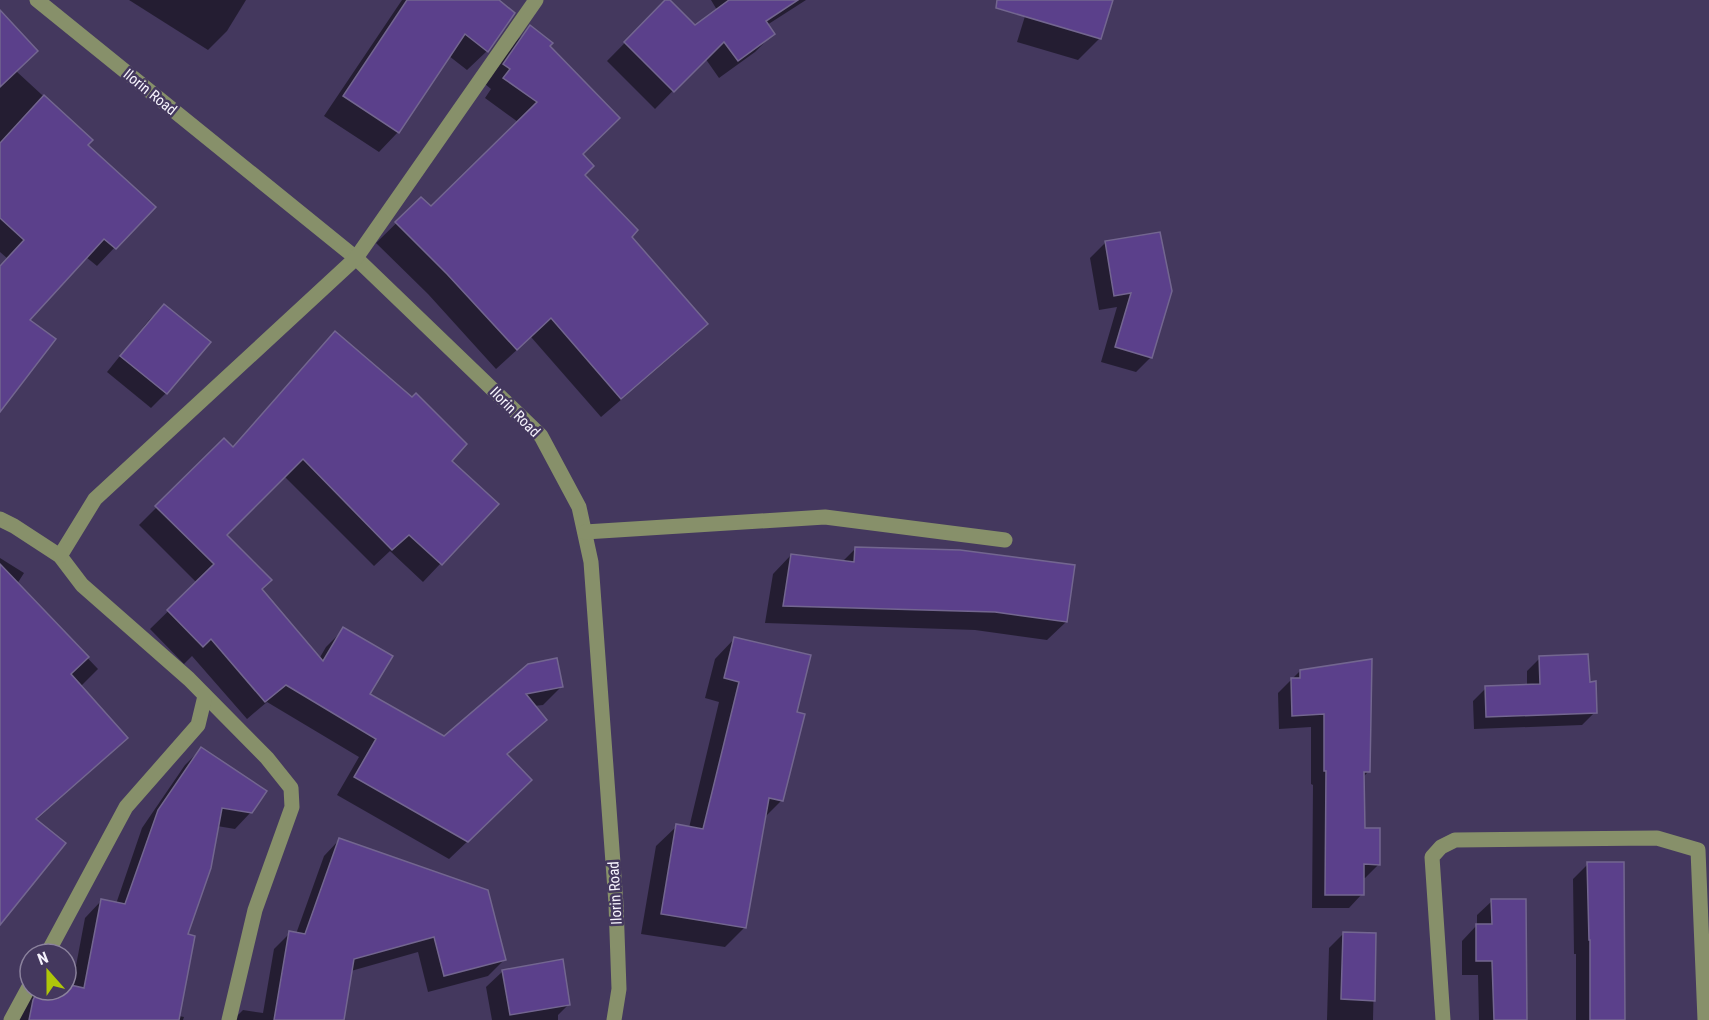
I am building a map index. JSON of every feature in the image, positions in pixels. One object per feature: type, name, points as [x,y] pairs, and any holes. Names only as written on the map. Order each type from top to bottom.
[{"type":"street","name":"Ilorin Road","points":[[37,0],[356,258],[541,436],[579,507],[591,562],[616,904],[619,989],[614,1020]]},
{"type":"street","points":[[60,556],[95,499],[356,258],[536,0]]},
{"type":"street","points":[[585,532],[825,517],[1005,540]]},
{"type":"street","points":[[0,519],[60,556],[82,585],[189,679],[267,758],[291,788],[292,807],[255,910],[229,1020]]},
{"type":"street","points":[[53,942],[126,807],[198,725],[205,696]]},
{"type":"street","points":[[1443,1020],[1432,857],[1441,847],[1455,840],[1657,838],[1698,850],[1705,1020]]},
{"type":"street","points":[[11,1020],[21,1002]]},
{"type":"building","points":[[407,0],[499,0],[515,13],[488,52],[465,34],[399,133],[343,96]]},
{"type":"building","points":[[665,0],[670,0],[695,25],[729,0],[798,0],[766,21],[775,34],[738,61],[724,42],[674,92],[624,42]]},
{"type":"building","points":[[997,0],[1113,0],[1101,39],[996,8]]},
{"type":"building","points":[[0,10],[38,51],[0,87]]},
{"type":"building","points":[[530,25],[553,43],[550,46],[620,118],[583,154],[594,166],[585,175],[638,230],[632,237],[708,324],[621,399],[551,318],[517,350],[395,222],[421,197],[431,206],[537,102],[503,78],[510,69],[503,64]]},
{"type":"building","points":[[44,95],[93,140],[88,145],[156,207],[116,249],[104,239],[30,320],[56,339],[0,412],[0,266],[24,240],[0,218],[0,143]]},
{"type":"building","points":[[1160,232],[1172,291],[1152,358],[1115,347],[1131,293],[1114,296],[1105,241]]},
{"type":"building","points":[[164,304],[211,342],[167,394],[120,356]]},
{"type":"building","points":[[335,331],[412,397],[416,393],[467,444],[452,461],[499,504],[442,565],[409,535],[392,550],[303,459],[227,535],[272,580],[262,589],[323,661],[343,627],[393,656],[370,694],[444,736],[528,664],[557,658],[563,687],[526,694],[547,720],[507,754],[532,780],[468,842],[354,777],[376,739],[286,685],[265,702],[211,639],[203,647],[167,610],[214,564],[155,506],[224,438],[233,447]]},
{"type":"building","points":[[855,547],[960,550],[1075,565],[1067,622],[995,612],[783,606],[791,554],[854,562]]},
{"type":"building","points":[[0,564],[89,657],[71,674],[128,738],[36,819],[66,843],[0,925]]},
{"type":"building","points":[[734,637],[811,655],[797,712],[805,714],[783,801],[769,798],[746,928],[661,914],[676,824],[703,829],[739,682],[724,678]]},
{"type":"building","points":[[1588,654],[1590,682],[1596,681],[1597,713],[1486,717],[1485,686],[1540,684],[1539,656]]},
{"type":"building","points":[[1372,659],[1370,772],[1364,772],[1365,828],[1380,828],[1380,865],[1364,864],[1364,895],[1325,895],[1324,714],[1292,716],[1291,678],[1300,678],[1300,670]]},
{"type":"building","points":[[201,747],[267,791],[252,813],[222,808],[211,868],[188,934],[195,936],[179,1020],[29,1020],[33,1002],[78,1002],[78,987],[84,988],[101,899],[125,904],[158,810]]},
{"type":"building","points":[[339,838],[488,890],[506,960],[444,976],[434,937],[354,959],[344,1020],[274,1020],[289,931],[305,934]]},
{"type":"building","points":[[1587,862],[1624,862],[1625,1020],[1590,1020]]},
{"type":"building","points":[[1491,899],[1526,899],[1527,1020],[1494,1020],[1492,961],[1476,961],[1476,924],[1492,924]]},
{"type":"building","points":[[1343,932],[1376,933],[1375,1001],[1341,999]]},
{"type":"building","points":[[563,959],[570,1005],[510,1015],[502,970]]}]
